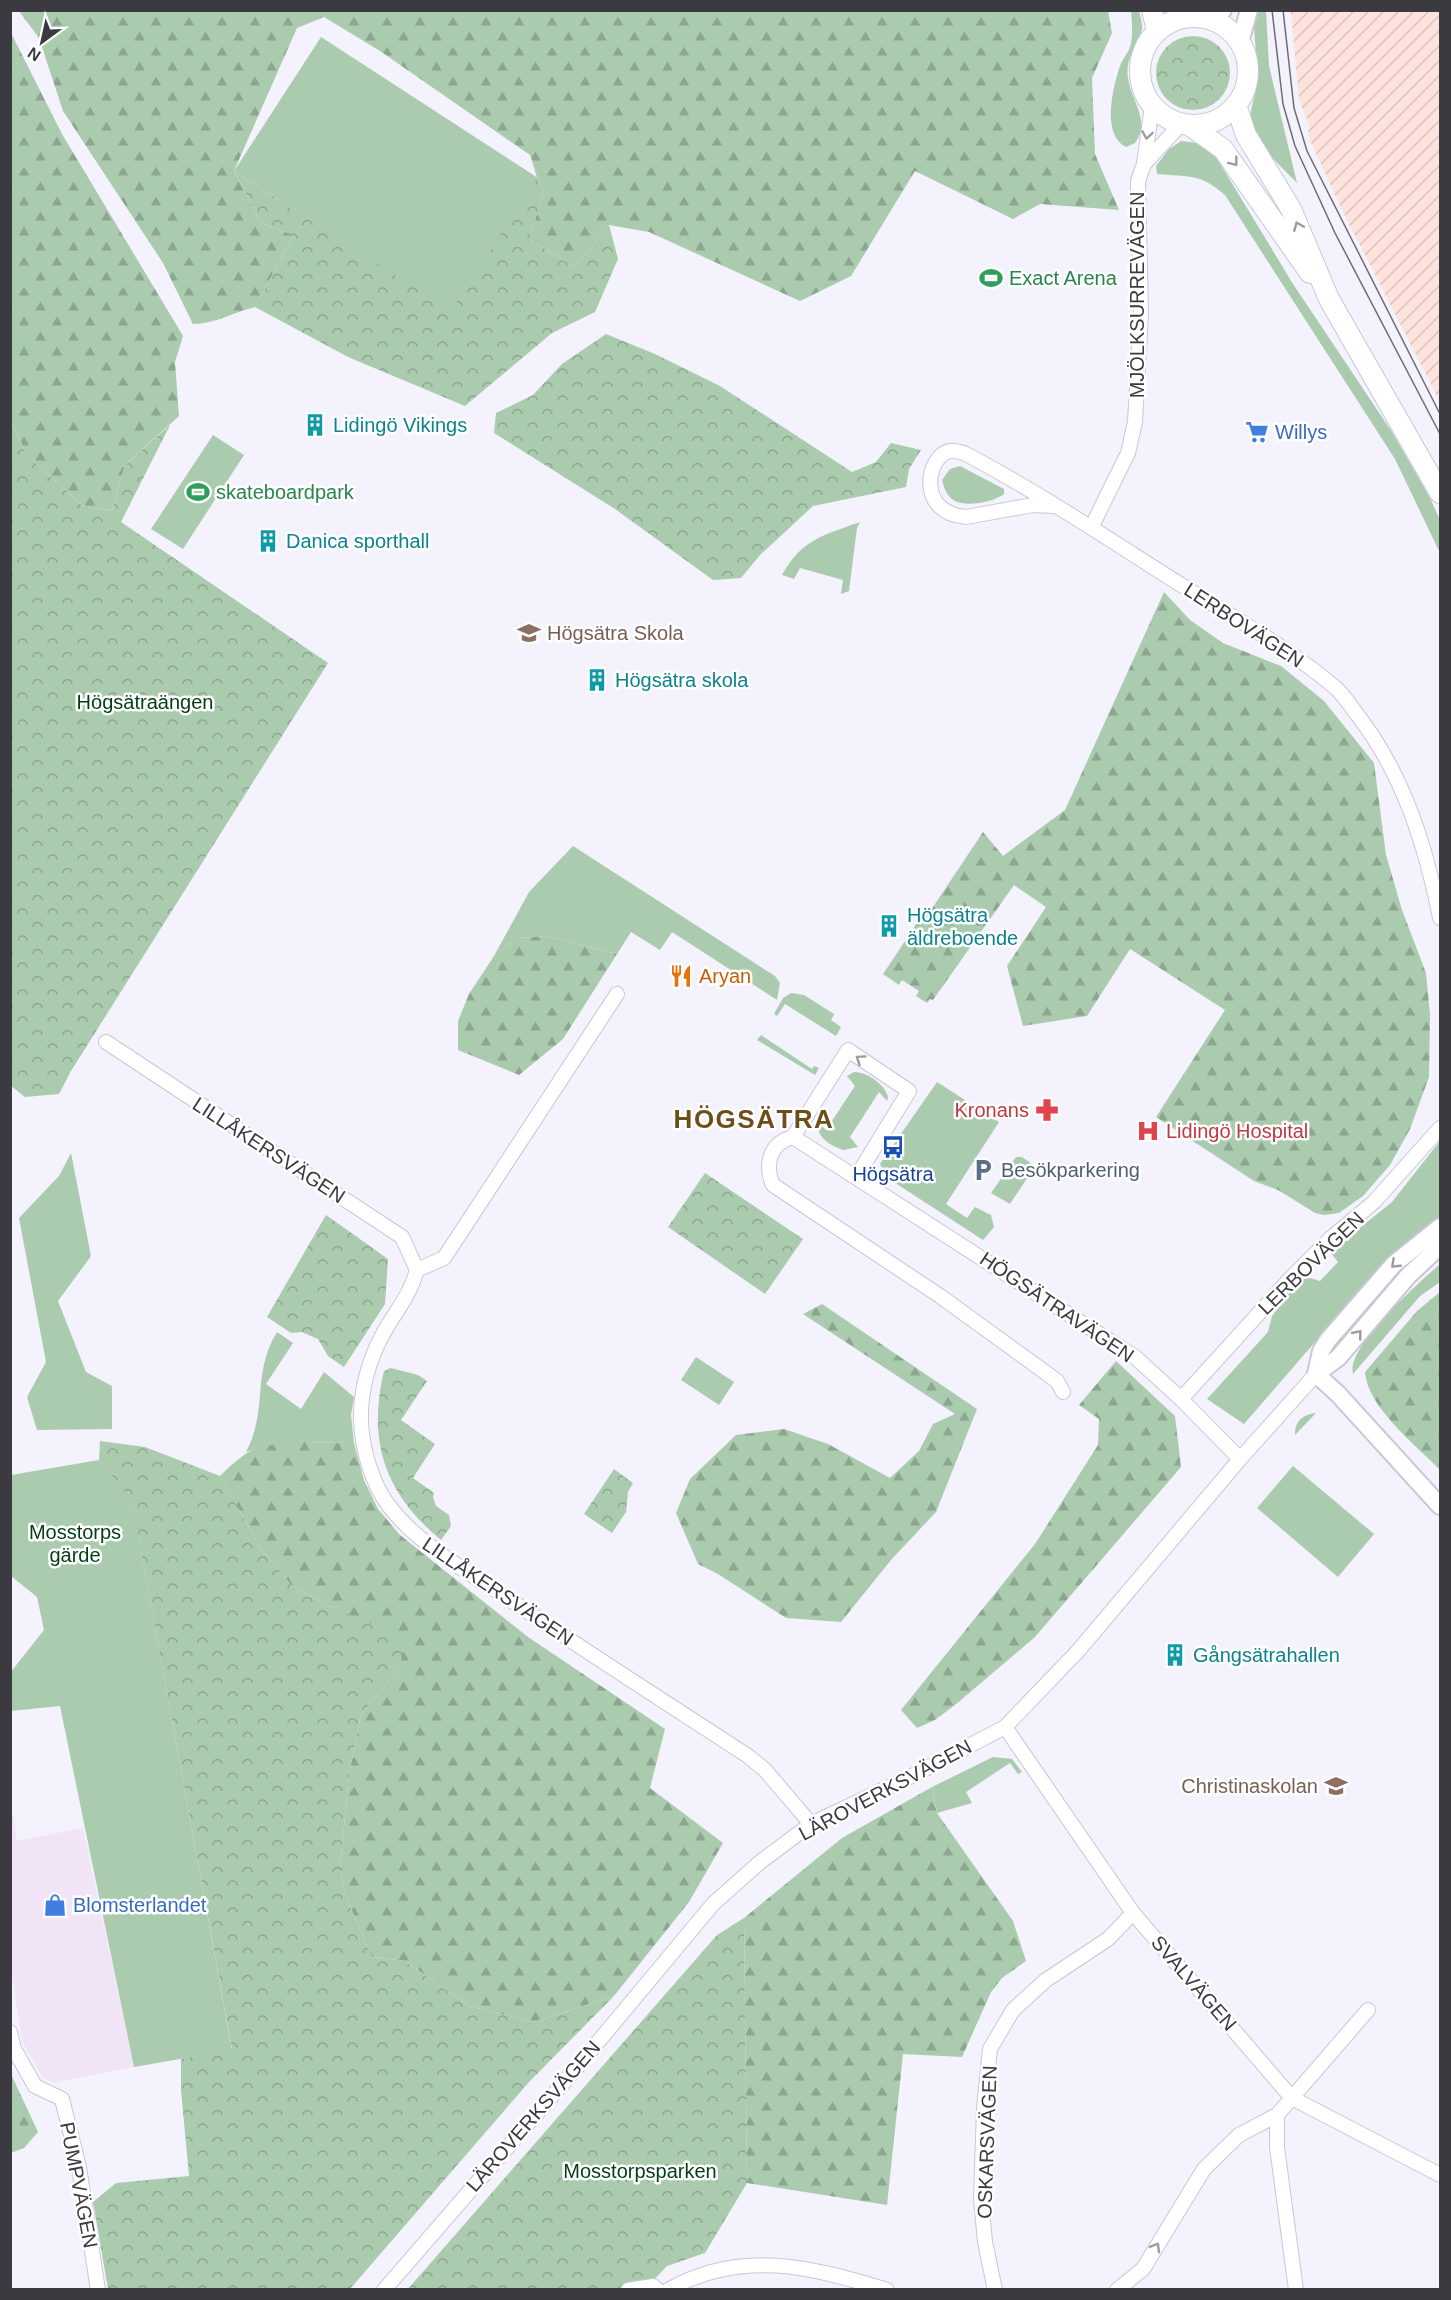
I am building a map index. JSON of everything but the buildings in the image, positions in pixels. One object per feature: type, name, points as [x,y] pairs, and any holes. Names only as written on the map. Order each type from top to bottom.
[{"type":"main road","points":[[1152,10],[1157,31]]},
{"type":"main road","points":[[1185,124],[1216,121],[1236,105],[1248,77],[1247,59],[1240,42],[1218,15],[1187,14],[1157,31],[1149,40],[1141,56],[1139,74],[1143,91],[1152,106],[1166,118],[1185,124],[1224,149],[1329,299],[1440,494]]},
{"type":"main road","points":[[1236,105],[1246,135],[1291,209],[1329,299]]},
{"type":"street","points":[[1240,42],[1249,10]]},
{"type":"street","name":"MJÖLKSURREVÄGEN","points":[[1092,526],[1128,453],[1135,422],[1141,314],[1138,182],[1144,164],[1152,106]]},
{"type":"street","name":"MJÖLKSURREVÄGEN","points":[[1144,164],[1185,124]]},
{"type":"street","name":"LERBOVÄGEN","points":[[1054,506],[1033,505],[966,517],[955,516],[940,509],[933,499],[930,478],[943,454],[950,451],[964,453],[1092,526],[1191,591],[1270,638],[1339,690],[1380,744],[1401,785],[1418,831],[1440,918]]},
{"type":"street","points":[[417,1270],[444,1258],[617,994]]},
{"type":"street","name":"LILLÅKERSVÄGEN","points":[[105,1042],[402,1238],[417,1270],[411,1292],[383,1334],[364,1386],[361,1420],[364,1449],[387,1504],[410,1531],[748,1756],[765,1770],[811,1824]]},
{"type":"street","points":[[857,1176],[909,1091],[848,1050],[793,1137],[782,1140],[771,1152],[768,1173],[773,1185],[940,1296],[1057,1381],[1063,1392]]},
{"type":"street","name":"LERBOVÄGEN","points":[[1181,1399],[1290,1278],[1331,1238],[1374,1202],[1440,1128]]},
{"type":"street","name":"HÖGSÄTRAVÄGEN","points":[[793,1137],[857,1176],[1135,1357],[1181,1399],[1240,1459]]},
{"type":"street","name":"LÄROVERKSVÄGEN","points":[[1316,1374],[1321,1351],[1328,1340],[1394,1264],[1440,1227]]},
{"type":"street","name":"LÄROVERKSVÄGEN","points":[[384,2289],[552,2093],[578,2066],[713,1904],[759,1863],[811,1824],[914,1775],[1005,1727],[1078,1651],[1240,1459],[1316,1374],[1338,1358],[1407,1276],[1440,1246]]},
{"type":"street","points":[[1316,1374],[1338,1394],[1440,1506]]},
{"type":"street","name":"SVALVÄGEN","points":[[1005,1727],[1133,1913],[1292,2097],[1440,2175]]},
{"type":"street","name":"OSKARSVÄGEN","points":[[995,2289],[985,2242],[981,2199],[984,2108],[990,2049],[1014,2010],[1046,1980],[1108,1939],[1133,1913]]},
{"type":"street","points":[[1117,2289],[1143,2269],[1204,2169],[1239,2135],[1277,2115],[1368,2010]]},
{"type":"street","name":"PUMPVÄGEN","points":[[10,2032],[14,2049],[35,2086],[62,2100],[79,2167],[98,2289]]},
{"type":"street","points":[[1277,2115],[1277,2147],[1296,2289]]},
{"type":"street","points":[[668,2289],[706,2272],[736,2265],[766,2264],[843,2277],[887,2289]]},
{"type":"street","points":[[628,2289],[652,2286],[658,2289]]},
{"type":"shaded area","points":[[1291,11],[1440,11],[1440,402],[1342,210],[1308,136],[1309,124],[1299,100]]},
{"type":"shaded area","name":"Blomsterlandet","points":[[11,1803],[17,1841],[83,1828],[134,2067],[54,2083],[43,2078],[22,2041],[11,1969]]},
{"type":"green space","points":[[19,11],[1108,11],[1112,33],[1092,78],[1095,154],[1119,210],[1040,204],[1013,219],[915,171],[851,276],[800,301],[649,232],[609,225],[575,267],[529,239],[544,191],[530,155],[380,51],[324,17],[297,28],[234,171],[261,223],[294,235],[255,307],[217,320],[193,324],[163,263],[63,111],[39,38]]},
{"type":"green space","points":[[1131,11],[1139,11],[1142,24],[1128,64],[1128,77],[1139,110],[1141,127],[1140,135],[1135,143],[1126,147],[1114,133],[1111,112],[1119,69],[1131,44]]},
{"type":"green space","points":[[1254,11],[1266,11],[1269,66],[1297,183],[1269,154],[1256,136],[1250,121],[1258,76]]},
{"type":"green space","points":[[10,31],[62,134],[183,336],[175,362],[179,416],[125,465],[112,510],[84,507],[27,455],[11,421]]},
{"type":"green space","points":[[1193,36],[1214,42],[1224,52],[1230,73],[1224,94],[1214,104],[1193,110],[1172,104],[1162,94],[1156,73],[1162,52],[1172,42]]},
{"type":"green space","points":[[321,37],[538,178],[451,312],[234,171]]},
{"type":"green space","points":[[1181,141],[1198,143],[1216,157],[1293,284],[1392,432],[1440,520],[1440,553],[1395,459],[1225,195],[1201,179],[1157,174],[1156,166],[1169,149]]},
{"type":"green space","points":[[530,155],[544,191],[529,239],[575,267],[609,225],[618,259],[595,312],[552,333],[465,406],[348,357],[255,307],[294,235],[261,223],[234,171],[451,311],[537,178]]},
{"type":"green space","points":[[606,334],[655,354],[720,386],[852,472],[876,462],[891,443],[921,450],[909,469],[906,487],[813,506],[760,555],[741,578],[713,580],[615,509],[494,433],[496,413],[533,395],[562,364]]},
{"type":"green space","name":"Högsätraängen","points":[[11,421],[27,455],[84,507],[112,510],[125,465],[170,425],[121,522],[328,663],[71,1071],[59,1094],[25,1097],[10,1085]]},
{"type":"green space","name":"skateboardpark","points":[[213,435],[244,455],[183,549],[151,529]]},
{"type":"green space","points":[[960,466],[1004,489],[1004,494],[973,504],[955,501],[946,492],[942,480],[950,469]]},
{"type":"green space","points":[[860,522],[857,528],[849,591],[841,594],[843,580],[800,568],[794,579],[782,575],[806,546],[825,535]]},
{"type":"green space","points":[[1164,592],[1190,620],[1223,643],[1281,666],[1324,701],[1374,763],[1386,855],[1402,910],[1426,973],[1430,1014],[1429,1077],[1410,1129],[1390,1165],[1363,1196],[1339,1213],[1324,1215],[1315,1213],[1278,1190],[1254,1181],[1156,1117],[1225,1010],[1130,949],[1087,1016],[1023,1026],[1007,966],[1046,907],[1014,885],[933,1000],[930,999],[927,1003],[916,996],[919,991],[902,980],[899,985],[883,974],[927,908],[931,910],[983,832],[1003,856],[1065,810]]},
{"type":"green space","points":[[573,846],[775,976],[780,983],[777,1000],[672,932],[660,950],[631,932],[617,954],[546,936],[516,938],[494,956],[529,892]]},
{"type":"green space","points":[[546,936],[617,954],[563,1039],[519,1075],[458,1050],[458,1021],[469,994],[494,956],[516,938]]},
{"type":"green space","points":[[791,993],[804,995],[834,1014],[831,1020],[841,1027],[836,1036],[785,1004],[777,1016],[774,1014],[783,998]]},
{"type":"green space","points":[[761,1035],[812,1069],[814,1066],[819,1068],[815,1075],[757,1040]]},
{"type":"green space","points":[[854,1072],[875,1080],[888,1097],[887,1101],[879,1092],[850,1137],[858,1147],[844,1150],[821,1136],[817,1121],[826,1130],[855,1086],[847,1076]]},
{"type":"green space","points":[[937,1082],[999,1122],[946,1204],[967,1218],[975,1207],[991,1215],[994,1227],[983,1240],[886,1177],[880,1164]]},
{"type":"green space","points":[[1440,1141],[1440,1220],[1387,1259],[1244,1424],[1207,1399],[1268,1332],[1272,1316],[1299,1280],[1310,1278],[1320,1281],[1338,1262],[1330,1252],[1392,1202]]},
{"type":"green space","points":[[71,1153],[91,1256],[58,1301],[86,1372],[112,1386],[112,1429],[37,1430],[27,1397],[46,1362],[19,1218],[59,1176]]},
{"type":"green space","points":[[1016,1157],[1022,1157],[1035,1166],[1010,1204],[991,1193]]},
{"type":"green space","points":[[705,1173],[803,1239],[765,1294],[668,1227]]},
{"type":"green space","points":[[326,1215],[388,1259],[385,1304],[344,1367],[328,1356],[318,1339],[302,1332],[291,1333],[267,1317]]},
{"type":"green space","points":[[1440,1264],[1440,1282],[1420,1296],[1353,1374],[1354,1362],[1372,1332],[1402,1299]]},
{"type":"green space","points":[[1440,1292],[1440,1470],[1407,1438],[1374,1399],[1365,1372],[1417,1311]]},
{"type":"green space","points":[[822,1304],[977,1409],[936,1512],[891,1560],[841,1622],[786,1618],[718,1574],[698,1564],[676,1513],[690,1479],[736,1435],[784,1429],[828,1444],[890,1478],[919,1451],[933,1424],[955,1414],[803,1314]]},
{"type":"green space","points":[[277,1332],[293,1343],[266,1384],[301,1409],[324,1372],[354,1397],[351,1415],[354,1443],[286,1444],[246,1452],[257,1421],[264,1363]]},
{"type":"green space","points":[[696,1357],[734,1382],[719,1405],[681,1380]]},
{"type":"green space","points":[[1116,1361],[1175,1416],[1181,1467],[1035,1637],[955,1705],[935,1720],[917,1728],[901,1710],[1035,1544],[1098,1445],[1099,1419],[1079,1405]]},
{"type":"green space","points":[[391,1368],[418,1375],[427,1381],[401,1420],[435,1444],[413,1478],[434,1493],[436,1506],[449,1515],[451,1526],[441,1540],[406,1504],[385,1465],[380,1444],[379,1397],[384,1371]]},
{"type":"green space","points":[[1316,1413],[1295,1435],[1298,1422]]},
{"type":"green space","points":[[100,1441],[145,1447],[220,1476],[261,1549],[291,1585],[337,1610],[403,1636],[401,1665],[361,1714],[349,1774],[340,1869],[346,1897],[372,1957],[405,1961],[469,2006],[534,2022],[614,1996],[529,2082],[350,2289],[108,2289],[93,2202],[116,2183],[189,2176],[181,2090],[181,2059],[232,2049],[132,1502],[99,1460]]},
{"type":"green space","points":[[297,1442],[354,1443],[364,1480],[378,1509],[400,1535],[528,1637],[665,1729],[650,1788],[723,1843],[689,1902],[614,1996],[534,2022],[469,2006],[405,1961],[372,1957],[346,1897],[340,1869],[349,1774],[361,1714],[401,1665],[337,1610],[291,1585],[261,1549],[220,1476],[239,1459],[254,1450],[271,1445]]},
{"type":"green space","name":"Mosstorps gärde","points":[[99,1460],[132,1501],[232,2050],[134,2067],[60,1706],[11,1711],[10,1673],[44,1630],[37,1597],[11,1576],[11,1475]]},
{"type":"green space","points":[[1293,1466],[1374,1534],[1338,1577],[1257,1508]]},
{"type":"green space","points":[[614,1469],[633,1483],[628,1492],[626,1512],[612,1533],[584,1514]]},
{"type":"green space","points":[[993,1757],[1012,1759],[1022,1772],[1018,1774],[1010,1763],[966,1792],[972,1803],[937,1813],[932,1787]]},
{"type":"green space","points":[[932,1787],[937,1813],[1013,1921],[1026,1961],[1002,1978],[991,1992],[962,2057],[903,2054],[887,2205],[747,2183],[744,1918],[842,1838]]},
{"type":"green space","name":"Mosstorpsparken","points":[[744,1918],[747,2183],[705,2253],[667,2266],[645,2289],[407,2290],[717,1935]]},
{"type":"green space","points":[[11,2074],[38,2132],[24,2148],[11,2153]]},
{"type":"tram line","points":[[1272,10],[1283,104],[1295,146],[1335,233],[1440,434]]},
{"type":"tram line","points":[[1283,10],[1294,108],[1307,151],[1440,414]]},
{"type":"place","name":"Exact Arena","points":[[991,278]]},
{"type":"place","name":"Lidingö Vikings","points":[[315,425]]},
{"type":"place","name":"Willys","points":[[1257,432]]},
{"type":"place","name":"skateboardpark","points":[[198,492]]},
{"type":"place","name":"Danica sporthall","points":[[268,541]]},
{"type":"place","name":"Högsätra Skola","points":[[529,633]]},
{"type":"place","name":"Högsätra skola","points":[[597,680]]},
{"type":"place","name":"Högsätra äldreboende","points":[[889,926]]},
{"type":"place","name":"Aryan","points":[[681,976]]},
{"type":"place","name":"Kronans","points":[[1047,1110]]},
{"type":"place","name":"Lidingö Hospital","points":[[1148,1131]]},
{"type":"place","name":"Högsätra","points":[[893,1147]]},
{"type":"place","name":"Besökparkering","points":[[983,1170]]},
{"type":"place","name":"Gångsätrahallen","points":[[1175,1655]]},
{"type":"place","name":"Christinaskolan","points":[[1336,1786]]},
{"type":"place","name":"Blomsterlandet","points":[[55,1905]]},
{"type":"district","name":"HÖGSÄTRA","points":[[754,1119]]}]
